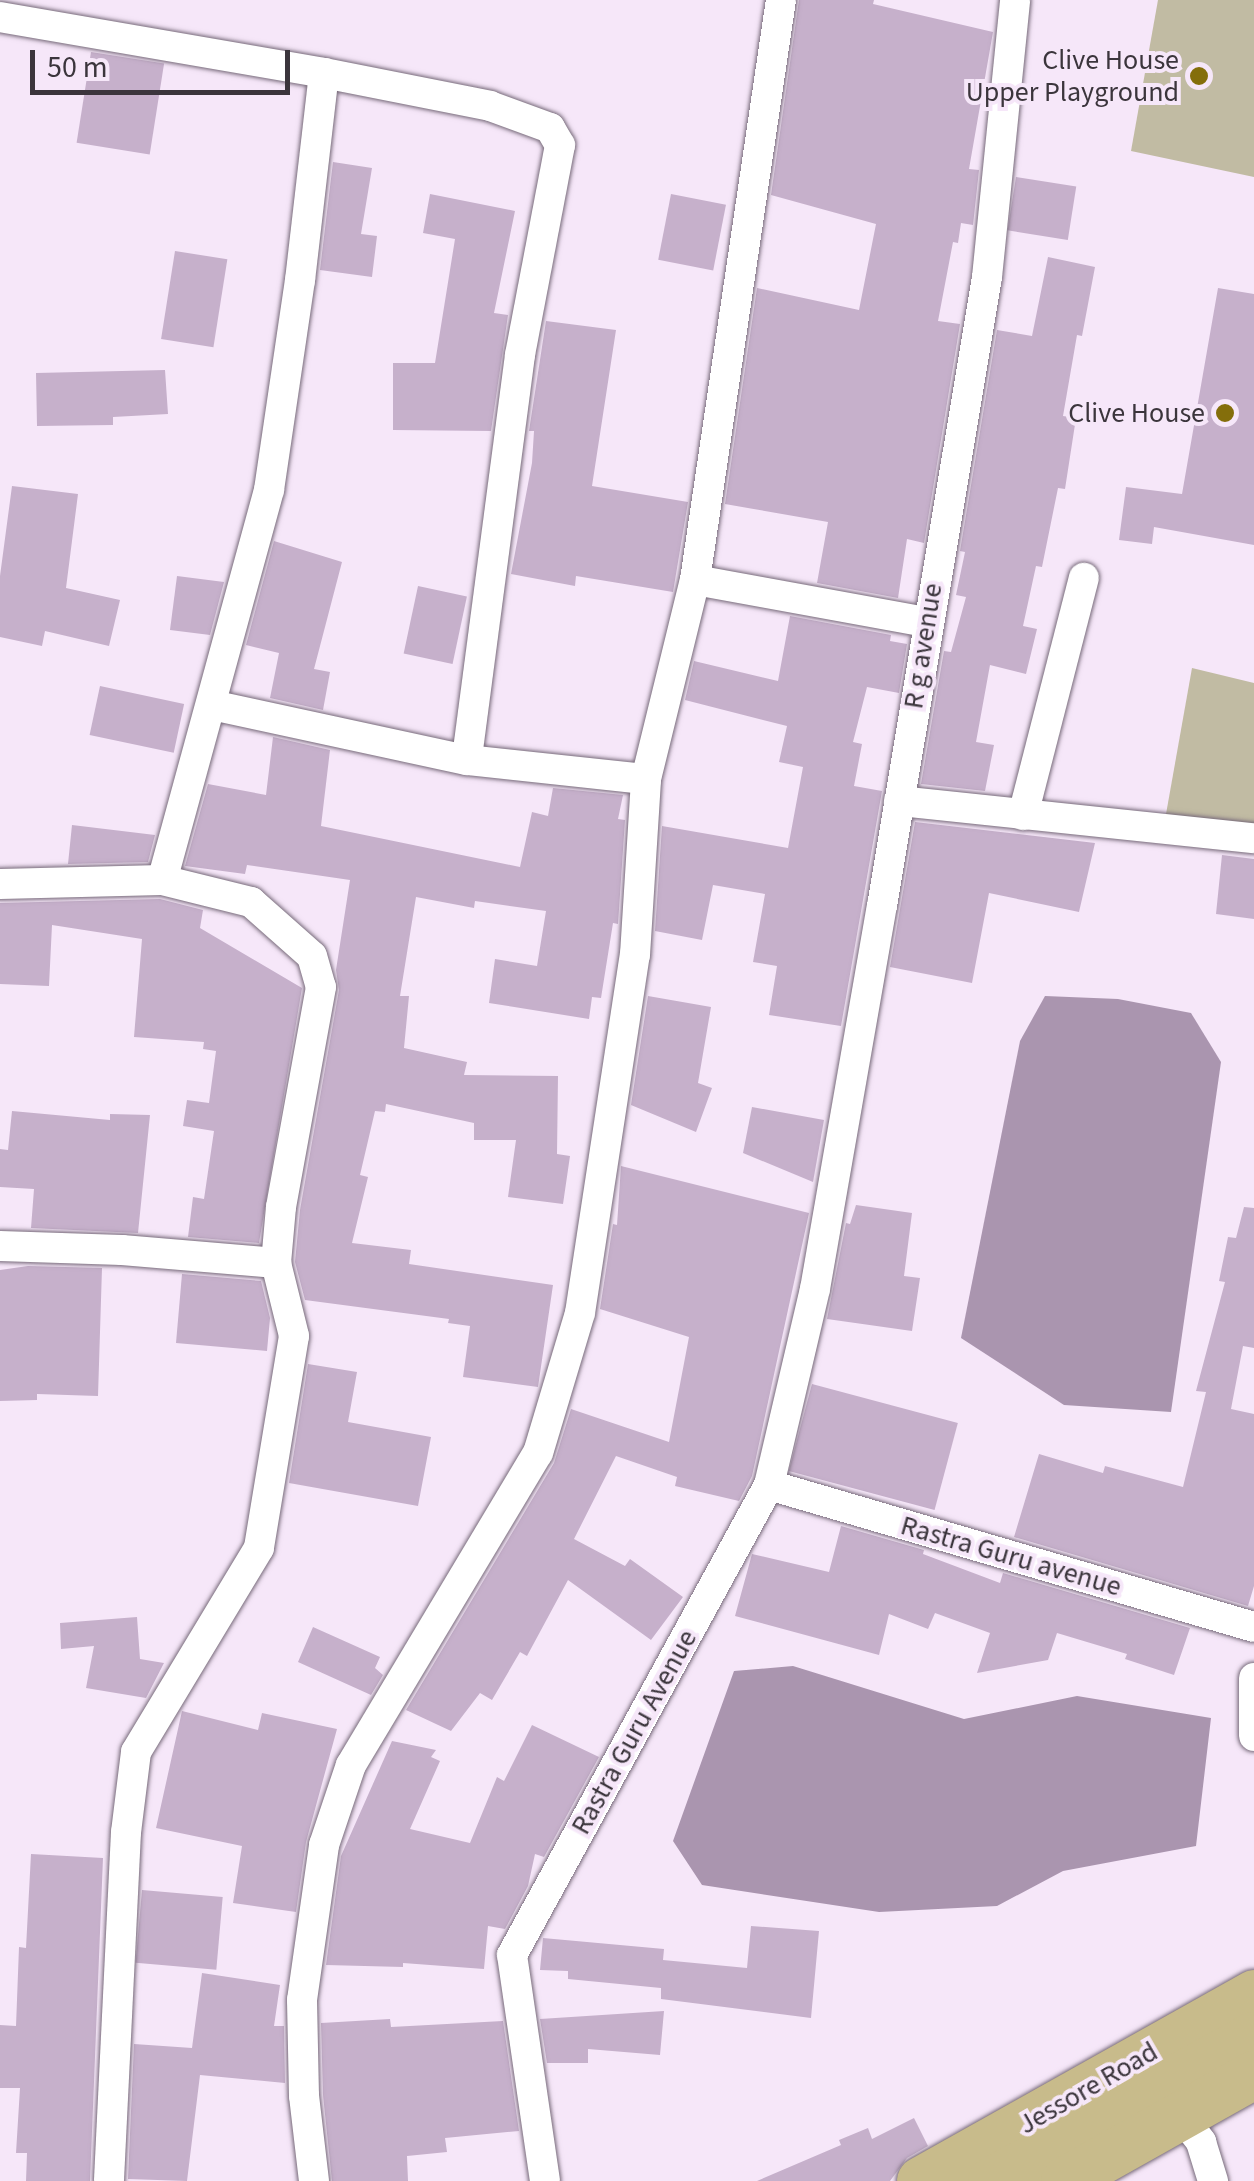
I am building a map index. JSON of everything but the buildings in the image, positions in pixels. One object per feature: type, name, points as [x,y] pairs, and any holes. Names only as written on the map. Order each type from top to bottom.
[{"type":"main road","name":"Jessore Road","points":[[921,2181],[1254,1994]]},
{"type":"main road","points":[[992,2181],[1254,2036]]},
{"type":"main road","points":[[1065,2181],[1254,2075]]},
{"type":"street","points":[[314,2181],[304,2096],[302,2000],[324,1845],[351,1765],[538,1453],[580,1313],[635,955],[646,779],[695,580],[781,0]]},
{"type":"street","name":"R g avenue","points":[[815,1289],[986,277],[1015,0]]},
{"type":"street","points":[[0,17],[490,106],[550,128],[560,145],[520,354],[467,760]]},
{"type":"street","points":[[162,880],[269,490],[300,280],[324,73]]},
{"type":"street","points":[[1023,815],[1084,578]]},
{"type":"street","points":[[695,580],[926,622]]},
{"type":"street","points":[[212,705],[467,760],[646,779]]},
{"type":"street","points":[[899,800],[1254,838]]},
{"type":"street","points":[[0,884],[162,880],[251,902],[312,956],[321,987],[282,1207],[276,1263],[294,1336],[259,1548],[136,1752],[126,1832],[108,2181]]},
{"type":"street","points":[[0,1246],[276,1263]]},
{"type":"street","name":"Rastra Guru Avenue","points":[[545,2181],[512,1955],[769,1485],[815,1289]]},
{"type":"street","name":"Rastra Guru avenue","points":[[769,1485],[1254,1627]]},
{"type":"street","points":[[1254,1678],[1254,1736]]},
{"type":"street","points":[[1181,2116],[1201,2142],[1213,2181]]},
{"type":"shaded area","name":"Clive House Upper Playground","points":[[1158,0],[1254,0],[1254,177],[1131,151]]},
{"type":"shaded area","points":[[1192,668],[1254,683],[1254,838],[1163,831]]},
{"type":"shaded area","points":[[1045,996],[1118,999],[1191,1013],[1221,1062],[1171,1412],[1064,1405],[961,1338],[1020,1041]]},
{"type":"shaded area","points":[[793,1666],[964,1719],[1077,1696],[1211,1718],[1196,1846],[1063,1871],[997,1906],[879,1912],[702,1885],[673,1841],[734,1671]]},
{"type":"place","name":"Clive House Upper Playground","points":[[1199,76]]},
{"type":"place","name":"Clive House","points":[[1225,413]]}]
